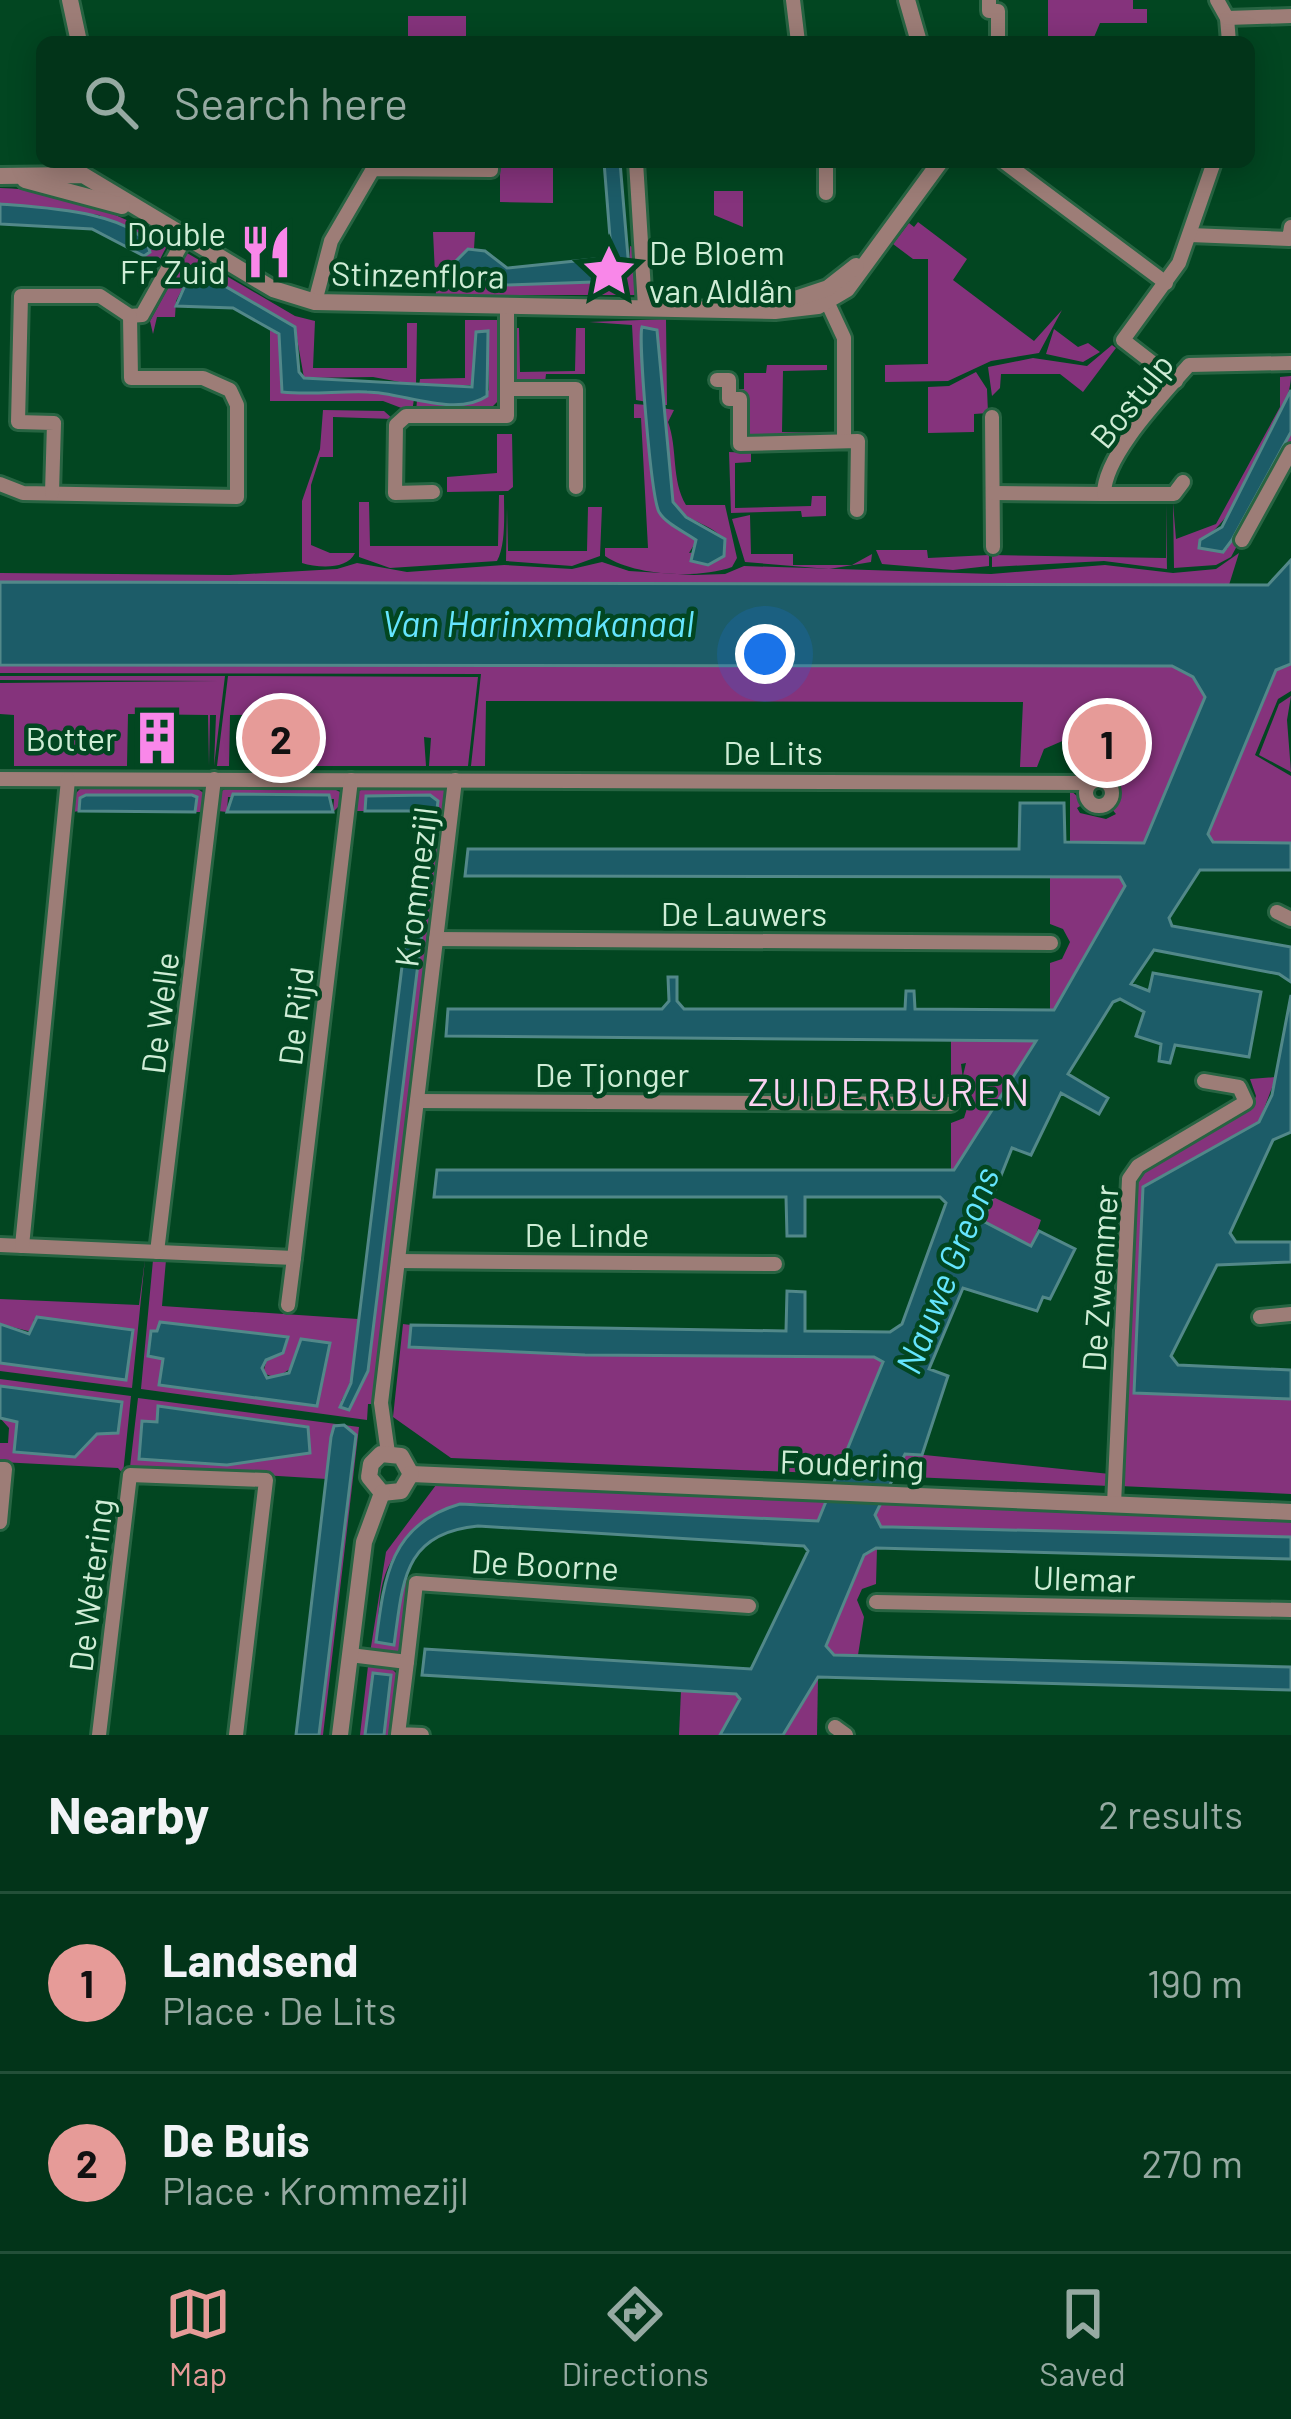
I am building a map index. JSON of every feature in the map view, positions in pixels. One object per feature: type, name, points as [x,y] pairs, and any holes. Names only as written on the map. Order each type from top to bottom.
[{"type":"street","points":[[70,0],[78,36]]},
{"type":"street","points":[[794,0],[797,36]]},
{"type":"street","points":[[907,0],[917,36]]},
{"type":"street","points":[[989,0],[989,11],[998,11],[998,36]]},
{"type":"street","points":[[1217,0],[1228,18],[1229,36]]},
{"type":"street","points":[[1228,18],[1291,16]]},
{"type":"street","points":[[315,302],[331,241],[373,169],[491,168]]},
{"type":"street","points":[[637,168],[645,307]]},
{"type":"street","points":[[826,168],[826,193]]},
{"type":"street","points":[[916,193],[926,168]]},
{"type":"street","points":[[844,441],[844,338],[825,296],[852,285],[935,168]]},
{"type":"street","points":[[1016,168],[1166,283]]},
{"type":"street","points":[[1176,380],[1123,340],[1166,283],[1190,235],[1212,168]]},
{"type":"street","name":"Stinzenflora","points":[[0,176],[76,172],[273,289],[315,302],[775,311],[825,296]]},
{"type":"street","points":[[1190,235],[1289,239],[1291,227]]},
{"type":"street","points":[[52,494],[54,423],[18,422],[20,296],[100,296],[130,316],[142,315],[185,238]]},
{"type":"street","points":[[433,492],[395,493],[398,422],[406,416],[507,416],[507,307]]},
{"type":"street","points":[[0,484],[23,493],[237,497],[233,393],[203,378],[131,378],[130,316]]},
{"type":"street","name":"Bostulp","points":[[1104,494],[1104,477],[1124,445],[1176,380],[1196,363],[1291,363]]},
{"type":"street","points":[[717,380],[729,380],[729,399],[740,399],[740,444],[857,441],[857,510]]},
{"type":"street","points":[[508,389],[576,389],[576,487]]},
{"type":"street","points":[[992,417],[993,547]]},
{"type":"street","points":[[1243,540],[1291,451]]},
{"type":"street","name":"Bostulp","points":[[993,493],[1174,494],[1183,482]]},
{"type":"street","name":"Krommezijl","points":[[0,779],[455,780],[381,1403],[388,1453]]},
{"type":"street","name":"De Welle","points":[[157,1252],[214,779]]},
{"type":"street","points":[[22,1246],[68,780]]},
{"type":"street","name":"De Rijd","points":[[288,1305],[351,780]]},
{"type":"street","name":"De Lits","points":[[455,780],[1090,783]]},
{"type":"street","name":"De Lauwers","points":[[436,939],[1051,943]]},
{"type":"street","name":"De Zwemmer","points":[[1114,1504],[1129,1179],[1138,1166],[1246,1102],[1239,1087],[1204,1081]]},
{"type":"street","name":"De Tjonger","points":[[417,1101],[951,1104]]},
{"type":"street","points":[[0,1245],[294,1258]]},
{"type":"street","name":"De Linde","points":[[398,1261],[775,1264]]},
{"type":"street","points":[[1260,1317],[1291,1314]]},
{"type":"street","points":[[388,1453],[401,1456],[411,1474],[401,1491],[382,1493],[372,1484],[369,1470],[375,1458],[388,1453]]},
{"type":"street","points":[[0,1468],[5,1469],[0,1522]]},
{"type":"street","name":"Foudering","points":[[411,1474],[1291,1512]]},
{"type":"street","name":"De Wetering","points":[[99,1735],[130,1475],[266,1480],[236,1735]]},
{"type":"street","points":[[340,1735],[364,1541],[382,1493]]},
{"type":"street","name":"De Boorne","points":[[422,1735],[398,1734],[416,1583],[749,1606]]},
{"type":"street","name":"Ulemar","points":[[876,1603],[1291,1610]]},
{"type":"street","points":[[350,1655],[406,1662]]},
{"type":"shaded area","points":[[1048,0],[1133,0],[1133,9],[1147,9],[1147,23],[1100,23],[1095,36],[1048,36]]},
{"type":"shaded area","points":[[408,16],[466,16],[466,36],[408,36]]},
{"type":"shaded area","points":[[500,168],[553,168],[553,203],[500,202]]},
{"type":"shaded area","points":[[0,188],[88,204],[169,242],[157,265],[144,257],[150,245],[99,215],[0,204]]},
{"type":"shaded area","points":[[714,191],[743,191],[743,227],[714,215]]},
{"type":"shaded area","points":[[918,222],[967,259],[953,280],[1034,341],[1062,310],[1039,353],[991,361],[948,381],[885,382],[885,365],[928,364],[928,259],[913,259],[893,244],[909,223],[914,227]]},
{"type":"shaded area","points":[[433,232],[475,232],[474,249],[469,248],[477,278],[523,284],[629,269],[630,246],[638,249],[635,295],[436,295]]},
{"type":"shaded area","points":[[187,253],[295,316],[315,321],[313,368],[407,368],[407,323],[417,323],[416,385],[373,377],[304,378],[295,327],[199,271],[191,272],[176,301],[175,317],[157,317],[153,334],[150,321]]},
{"type":"shaded area","points":[[666,319],[667,405],[662,405],[657,335],[643,361],[647,402],[636,400],[632,325],[589,322]]},
{"type":"shaded area","points":[[465,320],[499,320],[498,401],[487,412],[416,412],[417,400],[477,402],[489,390],[488,331],[475,333],[474,385],[419,386],[420,379],[465,378]]},
{"type":"shaded area","points":[[270,328],[282,339],[287,393],[373,392],[414,399],[412,412],[383,401],[270,401]]},
{"type":"shaded area","points":[[512,328],[519,328],[520,372],[575,371],[576,328],[585,328],[585,374],[546,374],[545,383],[516,382]]},
{"type":"shaded area","points":[[1054,329],[1078,347],[1088,343],[1100,352],[1083,362],[1046,354]]},
{"type":"shaded area","points":[[1112,345],[1116,348],[1083,392],[1060,374],[1001,374],[1000,388],[992,396],[988,367],[1033,358],[1087,366]]},
{"type":"shaded area","points":[[767,365],[827,365],[827,370],[783,371],[782,432],[834,433],[749,436],[747,393],[736,389],[744,389],[744,373],[766,373]]},
{"type":"shaded area","points":[[976,372],[987,389],[988,413],[974,414],[974,432],[928,433],[928,387],[949,386]]},
{"type":"shaded area","points":[[1291,376],[1281,415],[1258,467],[1228,515],[1200,540],[1227,549],[1291,432],[1291,446],[1231,557],[1216,565],[1174,568],[1173,503],[1176,539],[1216,524],[1280,407],[1280,377]]},
{"type":"shaded area","points":[[634,404],[647,405],[650,469],[667,521],[697,540],[689,553],[726,548],[718,534],[681,512],[671,497],[662,408],[674,410],[668,422],[686,505],[725,505],[737,558],[732,567],[667,574],[632,568],[605,556],[605,548],[648,548],[641,418],[634,418]]},
{"type":"shaded area","points":[[323,410],[384,411],[393,419],[333,417],[333,457],[320,457],[311,485],[311,545],[330,553],[355,553],[346,562],[324,567],[302,563],[302,501],[320,449]]},
{"type":"shaded area","points":[[497,434],[512,434],[513,487],[508,491],[447,492],[447,477],[497,473]]},
{"type":"shaded area","points":[[729,452],[751,453],[751,462],[735,463],[735,508],[811,506],[812,496],[826,496],[826,516],[802,517],[801,511],[731,513]]},
{"type":"shaded area","points":[[499,495],[504,495],[504,520],[497,561],[390,568],[359,557],[359,502],[369,502],[370,546],[498,546]]},
{"type":"shaded area","points":[[1166,503],[1167,569],[1104,561],[992,567],[992,555],[1166,558]]},
{"type":"shaded area","points":[[507,507],[508,551],[587,551],[588,507],[602,507],[600,556],[572,566],[506,561]]},
{"type":"shaded area","points":[[750,515],[751,554],[793,554],[793,565],[852,565],[872,554],[871,562],[829,569],[745,562],[732,519]]},
{"type":"shaded area","points":[[876,550],[927,550],[928,558],[989,555],[989,566],[953,570],[882,564]]},
{"type":"shaded area","points":[[1239,553],[1229,585],[0,582],[0,573],[230,575],[337,569],[357,563],[407,572],[504,565],[572,569],[602,562],[629,571],[694,575],[725,574],[744,566],[991,574],[1105,565],[1173,573],[1216,569]]},
{"type":"shaded area","points":[[1291,664],[1291,691],[1278,699],[1255,755],[1291,776],[1291,843],[1212,842],[1208,834],[1276,670]]},
{"type":"shaded area","points":[[0,665],[1172,666],[1193,677],[1206,697],[1145,843],[1070,842],[1070,790],[1085,803],[1077,808],[1080,813],[1106,819],[1116,814],[1110,807],[1117,796],[1114,783],[1135,773],[1122,760],[1130,736],[1119,721],[1068,730],[1067,739],[1044,749],[1037,767],[1020,767],[1023,702],[486,701],[485,766],[471,766],[481,674],[0,673]]},
{"type":"shaded area","points":[[0,676],[225,676],[214,766],[216,715],[210,715],[209,766],[208,715],[128,714],[127,766],[14,766],[14,715],[0,714],[0,683],[217,681],[0,680]]},
{"type":"shaded area","points":[[228,676],[478,677],[468,766],[429,766],[431,738],[424,737],[426,766],[311,766],[310,714],[230,715],[229,766],[217,766]]},
{"type":"shaded area","points":[[1291,696],[1287,720],[1291,772],[1259,755],[1279,704]]},
{"type":"shaded area","points":[[84,785],[192,785],[205,794],[203,812],[195,812],[197,797],[80,798],[79,811],[73,812],[74,795]]},
{"type":"shaded area","points":[[232,785],[328,786],[340,792],[340,805],[333,812],[334,799],[228,797],[227,812],[218,811],[220,792]]},
{"type":"shaded area","points":[[369,786],[441,786],[447,793],[375,1404],[368,1404],[367,1420],[141,1389],[153,1260],[166,1260],[162,1306],[358,1319],[351,1383],[341,1401],[349,1410],[438,801],[367,796],[365,811],[355,811],[359,791]],"holes":[[[152,1331],[267,1359],[263,1373],[276,1378],[330,1343],[317,1405],[160,1385],[163,1359],[149,1356]]]},
{"type":"shaded area","points":[[1050,877],[1120,877],[1125,886],[1054,1010],[1050,1010],[1050,963],[1062,959],[1070,942],[1063,929],[1050,924]]},
{"type":"shaded area","points":[[951,1037],[1036,1041],[961,1164],[951,1171],[951,1123],[964,1118],[969,1102],[960,1088],[962,1079],[951,1085]]},
{"type":"shaded area","points":[[1276,1077],[1259,1122],[1143,1187],[1134,1392],[1291,1399],[1291,1494],[1120,1486],[1134,1179],[1252,1107],[1256,1096],[1250,1079]]},
{"type":"shaded area","points":[[991,1196],[1041,1220],[1032,1246],[983,1221]]},
{"type":"shaded area","points":[[145,1259],[132,1388],[0,1371],[0,1363],[126,1379],[133,1330],[34,1319],[32,1332],[0,1324],[0,1299],[139,1305]]},
{"type":"shaded area","points":[[403,1324],[411,1325],[410,1347],[585,1355],[874,1357],[883,1362],[839,1474],[451,1458],[393,1417]]},
{"type":"shaded area","points":[[0,1379],[131,1396],[123,1474],[118,1468],[0,1462],[0,1443],[8,1443],[9,1428],[0,1418],[17,1422],[14,1451],[123,1402],[0,1386]]},
{"type":"shaded area","points":[[138,1398],[359,1427],[323,1735],[296,1735],[327,1479],[130,1467]],"holes":[[[159,1406],[307,1426],[310,1453],[227,1465],[138,1458],[142,1421],[158,1422]]]},
{"type":"shaded area","points":[[905,1453],[1110,1474],[1109,1486],[890,1476]]},
{"type":"shaded area","points":[[439,1481],[828,1502],[818,1521],[805,1522],[463,1505],[421,1525],[391,1561],[380,1599],[376,1641],[394,1644],[404,1578],[412,1578],[402,1650],[396,1655],[370,1653],[386,1552]]},
{"type":"shaded area","points":[[879,1504],[1291,1518],[1291,1537],[881,1527],[875,1515]]},
{"type":"shaded area","points":[[877,1548],[876,1584],[862,1589],[857,1600],[864,1617],[858,1655],[831,1654],[826,1646],[864,1555]]},
{"type":"shaded area","points":[[368,1666],[392,1669],[400,1677],[393,1735],[384,1735],[390,1676],[372,1674],[365,1735],[360,1735]]},
{"type":"shaded area","points":[[818,1677],[817,1735],[783,1735]]},
{"type":"shaded area","points":[[681,1691],[740,1698],[720,1735],[679,1735]]},
{"type":"water","points":[[604,168],[621,168],[629,269],[622,281],[506,285],[482,277],[468,284],[458,280],[454,263],[468,249],[485,251],[507,268],[604,258],[611,250]]},
{"type":"water","points":[[0,204],[108,220],[142,238],[150,252],[144,256],[92,229],[0,224]]},
{"type":"water","points":[[199,271],[295,327],[299,372],[304,378],[472,387],[476,332],[488,331],[487,396],[460,405],[381,393],[282,392],[279,334],[233,308],[176,306],[191,272]]},
{"type":"water","points":[[642,327],[657,330],[673,502],[686,517],[725,539],[724,556],[708,565],[691,561],[696,540],[659,512],[646,418]]},
{"type":"water","points":[[1291,390],[1291,432],[1232,540],[1223,552],[1199,548],[1200,540],[1222,527]]},
{"type":"water","points":[[1291,560],[1291,664],[1276,670],[1208,834],[1213,842],[1291,843],[1291,870],[1200,870],[1169,918],[1172,926],[1291,947],[1291,982],[1279,974],[1154,950],[1131,984],[1149,991],[1153,973],[1261,992],[1249,1057],[1175,1045],[1170,1063],[1159,1061],[1161,1044],[1136,1036],[1144,1012],[1120,999],[1113,1002],[1068,1074],[1108,1098],[1099,1114],[1061,1093],[1031,1155],[1012,1148],[983,1221],[1031,1246],[1039,1231],[1075,1249],[1050,1299],[1043,1297],[1037,1311],[963,1288],[929,1369],[948,1376],[922,1455],[905,1454],[875,1515],[881,1527],[1291,1537],[1291,1559],[876,1548],[864,1555],[826,1646],[834,1655],[1291,1667],[1291,1690],[818,1677],[783,1735],[720,1735],[740,1699],[736,1694],[422,1675],[425,1649],[751,1669],[808,1551],[804,1546],[478,1526],[453,1531],[420,1550],[404,1582],[394,1645],[376,1642],[395,1556],[418,1525],[460,1504],[818,1521],[883,1362],[874,1357],[585,1355],[409,1347],[411,1325],[786,1331],[787,1291],[805,1292],[805,1331],[890,1332],[902,1324],[946,1203],[940,1197],[805,1197],[805,1236],[787,1236],[786,1197],[434,1197],[437,1170],[954,1170],[1036,1041],[446,1036],[448,1009],[662,1009],[669,1001],[668,977],[677,977],[677,1001],[684,1009],[905,1009],[906,991],[914,991],[915,1009],[1054,1010],[1125,886],[1120,877],[465,876],[468,849],[1019,849],[1020,803],[1064,803],[1065,842],[1144,843],[1205,697],[1193,677],[1172,666],[0,665],[0,582],[1268,585]]},
{"type":"water","points":[[233,794],[329,795],[333,812],[227,812]]},
{"type":"water","points":[[430,795],[438,801],[368,1371],[349,1410],[340,1407],[351,1383],[421,811],[365,811],[366,796]]},
{"type":"water","points":[[197,797],[195,812],[79,811],[80,798]]},
{"type":"water","points":[[1291,995],[1291,1132],[1273,1140],[1230,1233],[1236,1242],[1291,1242],[1291,1262],[1217,1265],[1171,1356],[1178,1365],[1291,1370],[1291,1399],[1134,1393],[1143,1187],[1259,1122],[1272,1095]]},
{"type":"water","points":[[37,1317],[133,1330],[126,1380],[0,1363],[0,1324],[29,1334]]},
{"type":"water","points":[[160,1322],[288,1337],[283,1353],[266,1360],[262,1368],[267,1378],[289,1373],[301,1339],[330,1343],[317,1406],[159,1385],[163,1359],[148,1356],[151,1331],[157,1331]]},
{"type":"water","points":[[0,1386],[122,1402],[118,1433],[97,1434],[75,1457],[14,1452],[17,1422],[0,1418]]},
{"type":"water","points":[[158,1406],[308,1427],[310,1453],[227,1465],[139,1459],[142,1421],[157,1422]]},
{"type":"water","points":[[344,1425],[356,1435],[319,1735],[296,1735],[331,1437],[334,1426]]},
{"type":"water","points":[[373,1673],[391,1675],[384,1735],[365,1735]]},
{"type":"place","name":"Double FF Zuid","points":[[266,252]]},
{"type":"place","name":"De Bloem van Aldlân","points":[[609,271]]},
{"type":"place","name":"Botter","points":[[157,738]]},
{"type":"place","name":"De Buis","points":[[281,738]]},
{"type":"place","name":"Landsend","points":[[1107,743]]},
{"type":"district","name":"ZUIDERBUREN","points":[[890,1090]]},
{"type":"water label","name":"Van Harinxmakanaal","points":[[538,622]]},
{"type":"water label","name":"Nauwe Greons","points":[[946,1270]]}]
